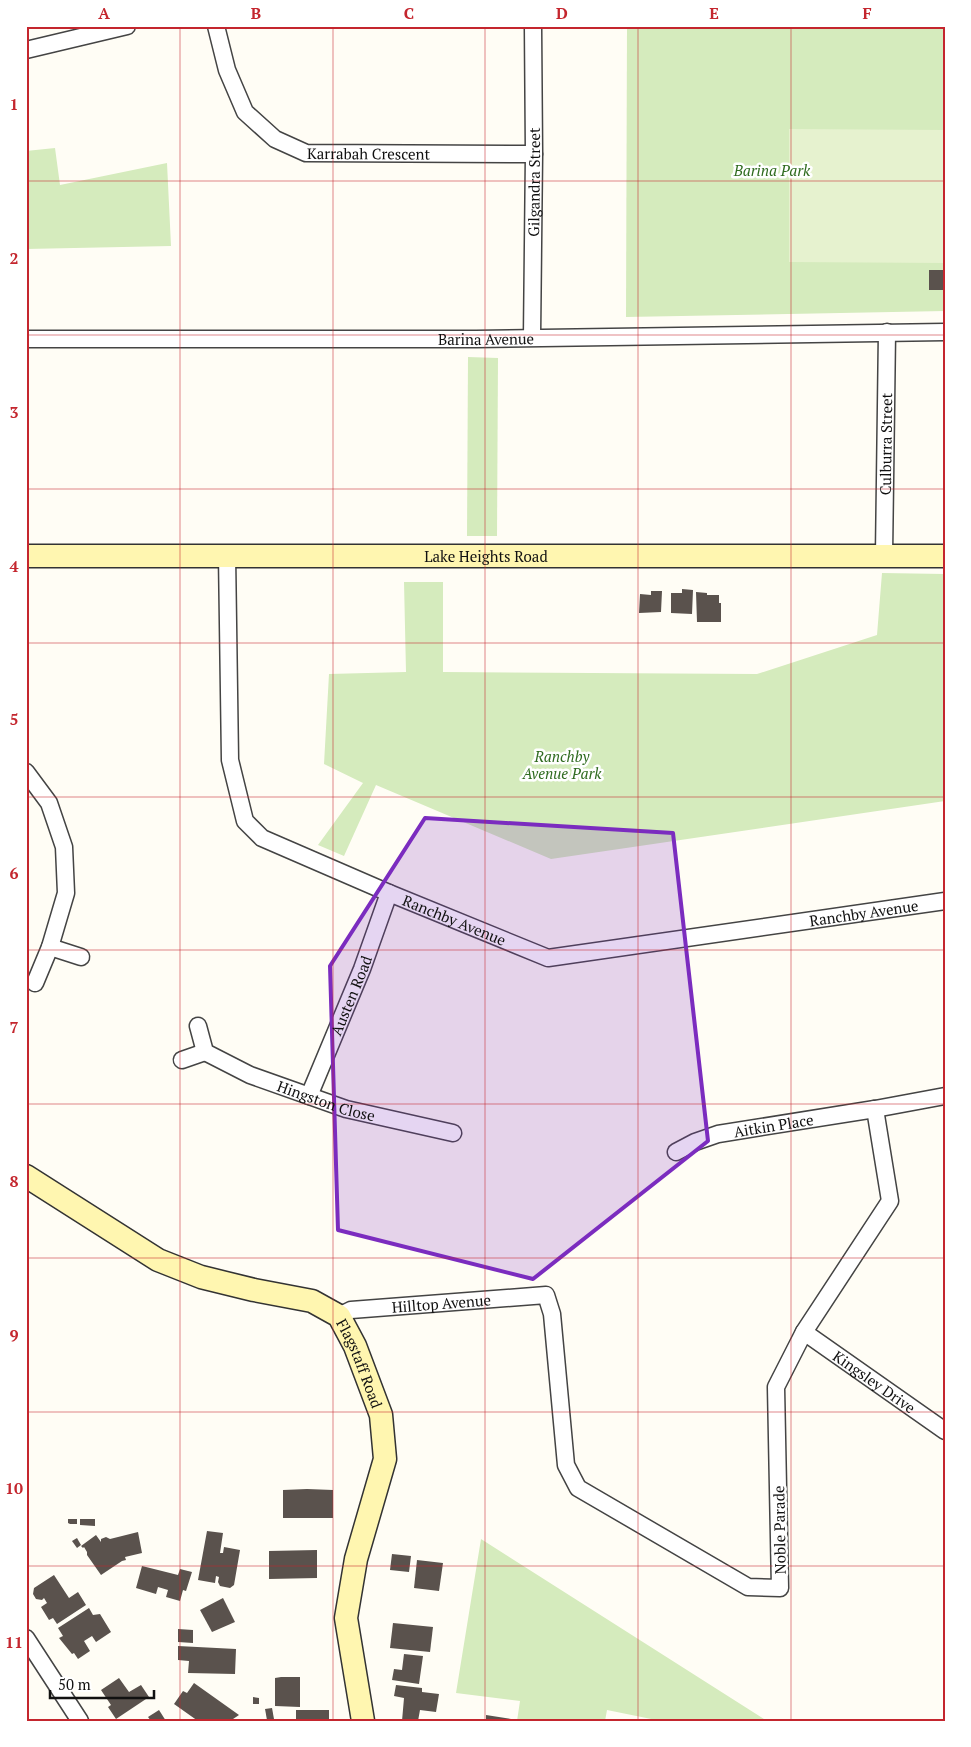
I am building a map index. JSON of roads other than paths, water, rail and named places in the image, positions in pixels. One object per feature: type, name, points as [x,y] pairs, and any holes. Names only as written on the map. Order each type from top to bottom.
[{"type":"main road","name":"Lake Heights Road","points":[[26,556],[945,556]]},
{"type":"main road","name":"Flagstaff Road","points":[[26,1176],[158,1260],[200,1277],[312,1301],[339,1316],[355,1346],[381,1415],[385,1459],[356,1559],[346,1618],[362,1721]]},
{"type":"street","points":[[26,50],[127,26]]},
{"type":"street","name":"Karrabah Crescent","points":[[216,26],[227,70],[245,112],[275,139],[306,153],[534,154]]},
{"type":"street","name":"Gilgandra Street","points":[[532,337],[533,26]]},
{"type":"street","name":"Culburra Street","points":[[884,555],[887,332]]},
{"type":"street","name":"Barina Avenue","points":[[26,339],[466,339],[945,332]]},
{"type":"street","name":"Ranchby Avenue","points":[[227,555],[230,760],[245,821],[262,838],[389,893],[548,958],[945,901]]},
{"type":"street","points":[[26,772],[49,803],[64,847],[66,893],[50,948],[35,983]]},
{"type":"street","name":"Austen Road","points":[[309,1096],[362,969],[389,893]]},
{"type":"street","points":[[50,948],[81,957]]},
{"type":"street","points":[[182,1060],[205,1052],[198,1026]]},
{"type":"street","name":"Hingston Close","points":[[205,1052],[250,1074],[309,1096],[346,1108],[453,1133]]},
{"type":"street","name":"Aitkin Place","points":[[676,1152],[695,1142],[718,1134],[945,1096]]},
{"type":"street","name":"Noble Parade","points":[[546,1295],[552,1314],[566,1465],[578,1488],[748,1587],[780,1588],[776,1388],[804,1332],[890,1201],[875,1109]]},
{"type":"street","name":"Hilltop Avenue","points":[[339,1316],[351,1310],[546,1295]]},
{"type":"street","name":"Kingsley Drive","points":[[804,1332],[945,1432]]},
{"type":"street","points":[[26,1638],[80,1721]]},
{"type":"park label","name":"Barina Park","points":[[772,170]]},
{"type":"park label","name":"Ranchby Avenue Park","points":[[562,764]]}]
